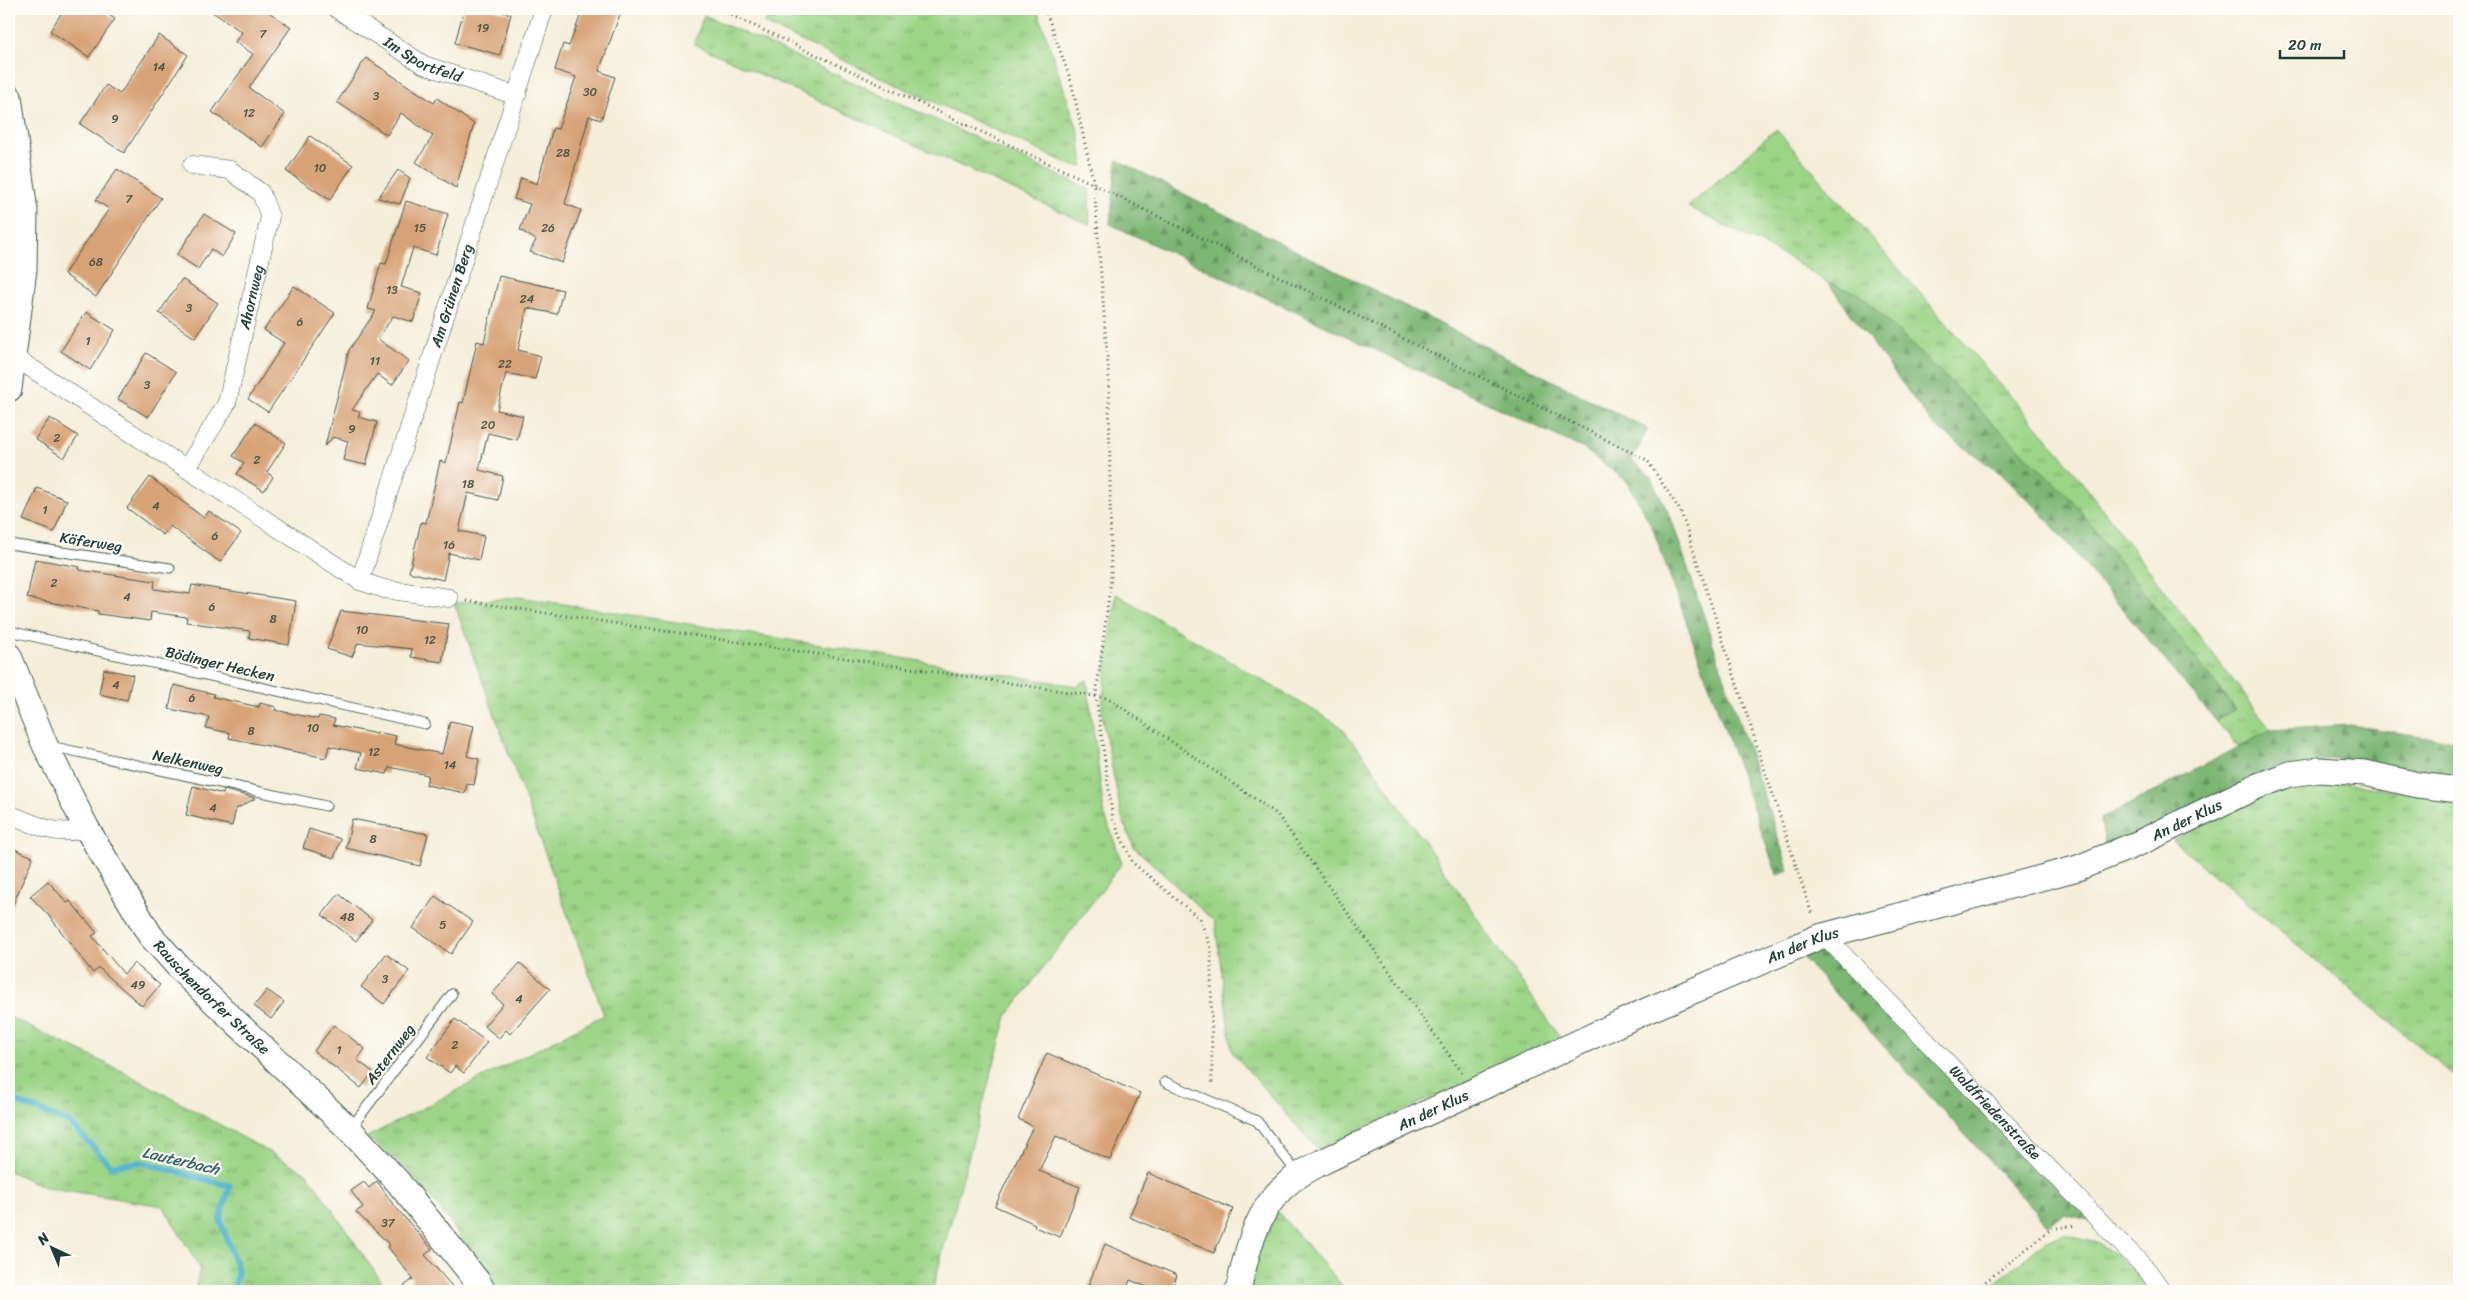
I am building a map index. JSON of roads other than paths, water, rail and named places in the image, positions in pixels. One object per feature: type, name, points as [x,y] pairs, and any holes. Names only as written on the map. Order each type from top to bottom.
[{"type":"street","name":"Im Sportfeld","points":[[337,9],[424,65],[517,96]]},
{"type":"street","name":"Am Grünen Berg","points":[[360,581],[544,9]]},
{"type":"street","points":[[9,97],[25,211],[16,265],[14,357],[9,389]]},
{"type":"street","name":"Ahornweg","points":[[186,468],[227,403],[270,217],[261,193],[230,170],[192,165]]},
{"type":"street","points":[[14,357],[360,581],[384,588],[449,598]]},
{"type":"street","name":"Rauschendorfer Straße","points":[[9,656],[45,745],[86,827],[150,935],[185,974],[350,1130],[398,1182],[478,1282],[482,1291]]},
{"type":"street","name":"An der Klus","points":[[1238,1291],[1246,1256],[1259,1221],[1286,1185],[1299,1175],[1326,1160],[1646,1011],[1822,937],[2078,868],[2139,843],[2255,787],[2290,774],[2319,770],[2365,772],[2418,786],[2459,790]]},
{"type":"street","points":[[9,814],[53,831],[74,833],[86,827]]},
{"type":"street","name":"Waldfriedenstraße","points":[[1822,937],[2142,1265],[2162,1291]]},
{"type":"lane","name":"Käferweg","points":[[9,544],[170,568]]},
{"type":"lane","name":"Bödinger Hecken","points":[[9,631],[425,724]]},
{"type":"lane","name":"Nelkenweg","points":[[45,745],[326,806]]},
{"type":"lane","name":"Asternweg","points":[[350,1130],[452,994]]},
{"type":"lane","points":[[1165,1082],[1257,1121],[1299,1175]]},
{"type":"waterway","name":"Lauterbach","points":[[9,1103],[17,1102],[70,1123],[111,1166],[141,1162],[230,1186],[220,1219],[238,1271],[233,1291]]}]
